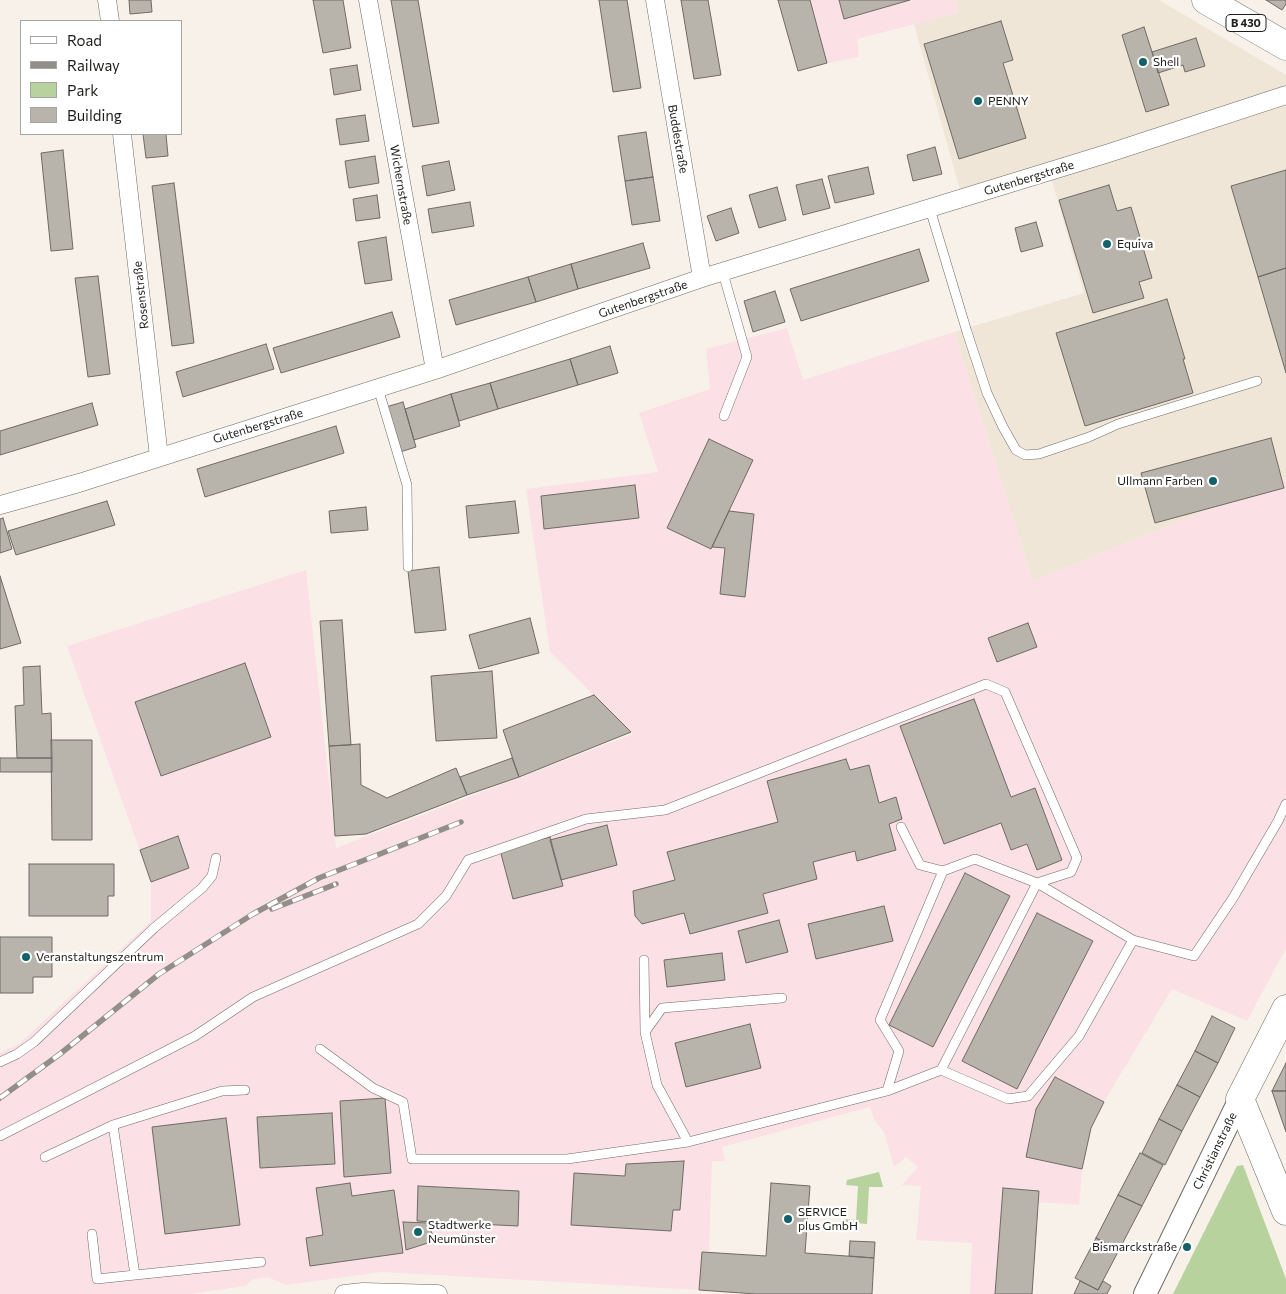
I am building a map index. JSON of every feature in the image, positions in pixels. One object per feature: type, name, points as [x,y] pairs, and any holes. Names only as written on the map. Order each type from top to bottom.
[{"type":"main road","name":"B 430","points":[[1206,0],[1286,46]]},
{"type":"main road","name":"Christianstraße","points":[[1240,1098],[1286,1009]]},
{"type":"main road","points":[[1240,1098],[1286,1211]]},
{"type":"street","points":[[107,0],[110,20]]},
{"type":"street","name":"Wichernstraße","points":[[368,0],[435,370]]},
{"type":"street","name":"Buddestraße","points":[[655,0],[702,278]]},
{"type":"street","name":"Gutenbergstraße","points":[[0,505],[435,370],[702,278],[1187,129],[1286,95]]},
{"type":"street","name":"Rosenstraße","points":[[122,135],[159,457]]},
{"type":"street","name":"Christianstraße","points":[[1146,1294],[1240,1098]]},
{"type":"street","points":[[344,1294],[363,1292],[438,1294]]},
{"type":"lane","points":[[930,209],[967,332],[988,393],[1003,427],[1016,450],[1025,455],[1039,454],[1089,437],[1118,424],[1257,382]]},
{"type":"lane","points":[[723,273],[747,358],[724,416]]},
{"type":"lane","points":[[378,388],[407,485],[408,567]]},
{"type":"lane","points":[[0,1136],[195,1036],[253,997],[418,924],[446,896],[468,860],[586,818],[665,810],[986,684],[1005,692],[1077,858],[1071,872],[1037,883],[941,1070],[887,1091],[688,1142],[567,1159],[412,1159],[403,1102],[373,1088],[320,1050]]},
{"type":"lane","points":[[901,827],[920,865],[943,871],[975,860],[1037,883],[1133,940],[1194,956],[1234,898],[1286,804]]},
{"type":"lane","points":[[0,1062],[17,1054],[34,1042],[154,928],[202,888],[212,876],[216,858]]},
{"type":"lane","points":[[887,1091],[899,1051],[880,1020],[943,871]]},
{"type":"lane","points":[[941,1070],[1008,1099],[1028,1096],[1079,1036],[1133,940]]},
{"type":"lane","points":[[644,960],[645,1032],[657,1085],[688,1142]]},
{"type":"lane","points":[[645,1032],[662,1008],[782,998]]},
{"type":"lane","points":[[45,1157],[113,1125],[222,1090],[245,1090]]},
{"type":"lane","points":[[113,1125],[135,1275]]},
{"type":"lane","points":[[92,1234],[98,1279],[261,1262]]},
{"type":"shaded area","points":[[778,0],[955,0],[958,13],[857,39],[859,57],[798,71]]},
{"type":"shaded area","points":[[955,0],[1159,0],[1286,75],[1286,478],[1033,581],[954,332],[1084,293],[1048,167],[961,194],[914,24],[958,13]]},
{"type":"shaded area","name":"Stadtwerke Neumünster","points":[[787,328],[803,380],[954,332],[1033,581],[1286,478],[1286,948],[1247,1021],[1172,989],[1104,1102],[1091,1128],[1082,1169],[1079,1205],[1038,1202],[1032,1294],[970,1294],[972,1243],[916,1240],[921,1186],[902,1185],[918,1167],[906,1157],[894,1167],[884,1132],[874,1119],[870,1107],[722,1147],[725,1161],[712,1161],[709,1252],[702,1252],[699,1290],[382,1272],[286,1285],[268,1277],[254,1279],[245,1286],[191,1294],[0,1294],[0,1053],[20,1043],[151,921],[151,882],[67,646],[306,570],[336,848],[633,734],[550,652],[526,489],[658,472],[639,413],[710,389],[706,349]]},
{"type":"green space","points":[[1243,1165],[1286,1279],[1286,1294],[1173,1294],[1237,1166]]},
{"type":"green space","points":[[879,1172],[883,1187],[869,1187],[867,1224],[843,1222],[843,1219],[856,1220],[858,1186],[846,1185],[847,1180]]},
{"type":"building","points":[[129,0],[151,0],[152,12],[130,14]]},
{"type":"building","points":[[313,0],[343,0],[351,48],[323,53]]},
{"type":"building","points":[[391,0],[418,0],[439,123],[413,127]]},
{"type":"building","points":[[599,0],[627,0],[641,88],[613,92]]},
{"type":"building","points":[[681,0],[708,0],[721,75],[694,79]]},
{"type":"building","points":[[778,0],[810,0],[827,63],[798,71]]},
{"type":"building","points":[[839,0],[910,0],[844,19]]},
{"type":"building","points":[[1266,0],[1286,0],[1286,4],[1282,10]]},
{"type":"building","name":"PENNY","points":[[1001,21],[1013,60],[1003,63],[1026,138],[959,159],[924,44]]},
{"type":"building","name":"Shell","points":[[1144,27],[1169,105],[1146,112],[1122,35]]},
{"type":"building","points":[[1196,38],[1205,66],[1185,72],[1183,65],[1158,73],[1152,52]]},
{"type":"building","points":[[357,65],[361,90],[334,95],[330,69]]},
{"type":"building","points":[[365,115],[369,141],[340,145],[336,119]]},
{"type":"building","points":[[646,132],[653,177],[625,181],[618,136]]},
{"type":"building","points":[[143,135],[166,135],[168,156],[146,158]]},
{"type":"building","points":[[935,147],[942,174],[913,181],[907,155]]},
{"type":"building","points":[[63,150],[73,249],[51,251],[41,153]]},
{"type":"building","points":[[375,156],[379,183],[349,188],[345,161]]},
{"type":"building","points":[[449,161],[455,190],[427,196],[422,166]]},
{"type":"building","points":[[868,167],[874,194],[835,203],[828,176]]},
{"type":"building","points":[[1286,170],[1286,268],[1258,277],[1231,186]]},
{"type":"building","points":[[653,177],[660,221],[632,225],[625,181]]},
{"type":"building","points":[[822,179],[830,208],[803,215],[796,185]]},
{"type":"building","points":[[174,183],[194,343],[172,346],[152,186]]},
{"type":"building","name":"Equiva","points":[[1109,185],[1117,211],[1131,207],[1152,278],[1139,282],[1144,298],[1093,313],[1059,200]]},
{"type":"building","points":[[777,187],[786,220],[759,228],[749,195]]},
{"type":"building","points":[[377,195],[380,218],[356,221],[353,199]]},
{"type":"building","points":[[470,202],[474,226],[432,233],[428,209]]},
{"type":"building","points":[[731,208],[739,233],[716,241],[707,216]]},
{"type":"building","points":[[1036,222],[1043,246],[1021,252],[1015,228]]},
{"type":"building","points":[[386,237],[392,280],[365,284],[358,242]]},
{"type":"building","points":[[643,243],[650,268],[578,289],[571,264]]},
{"type":"building","points":[[919,249],[929,281],[801,321],[790,289]]},
{"type":"building","points":[[571,264],[578,289],[536,302],[528,277]]},
{"type":"building","points":[[1286,268],[1286,373],[1258,277]]},
{"type":"building","points":[[98,276],[110,374],[88,377],[75,278]]},
{"type":"building","points":[[528,277],[536,302],[456,325],[449,300]]},
{"type":"building","points":[[775,291],[785,322],[753,332],[744,301]]},
{"type":"building","points":[[1167,299],[1193,393],[1085,426],[1056,333]]},
{"type":"building","points":[[392,312],[400,337],[281,373],[273,348]]},
{"type":"building","points":[[266,344],[274,369],[183,397],[176,372]]},
{"type":"building","points":[[610,346],[618,373],[578,385],[570,359]]},
{"type":"building","points":[[570,359],[578,385],[498,409],[490,383]]},
{"type":"building","points":[[490,383],[498,409],[459,421],[451,394]]},
{"type":"building","points":[[451,394],[460,426],[414,440],[405,409]]},
{"type":"building","points":[[403,402],[416,447],[400,452],[386,407]]},
{"type":"building","points":[[92,403],[98,425],[0,455],[0,431]]},
{"type":"building","points":[[336,426],[344,453],[205,497],[197,469]]},
{"type":"building","name":"Ullmann Farben","points":[[1271,438],[1284,488],[1155,523],[1141,473]]},
{"type":"building","points":[[709,439],[753,460],[711,549],[667,528]]},
{"type":"building","points":[[635,485],[639,518],[544,529],[541,496]]},
{"type":"building","points":[[107,501],[115,525],[16,555],[8,531]]},
{"type":"building","points":[[515,501],[519,533],[469,538],[466,506]]},
{"type":"building","points":[[366,507],[368,530],[331,533],[329,511]]},
{"type":"building","points":[[729,511],[754,514],[745,597],[720,594],[725,548],[712,547]]},
{"type":"building","points":[[3,518],[12,549],[0,553],[0,519]]},
{"type":"building","points":[[439,567],[446,630],[415,633],[408,571]]},
{"type":"building","points":[[0,576],[21,643],[0,649]]},
{"type":"building","points":[[530,618],[539,653],[479,669],[469,635]]},
{"type":"building","points":[[342,620],[351,745],[329,746],[320,621]]},
{"type":"building","points":[[1028,623],[1037,647],[997,662],[988,638]]},
{"type":"building","points":[[245,663],[271,737],[161,776],[135,702]]},
{"type":"building","points":[[40,666],[42,714],[51,713],[52,758],[17,758],[15,706],[24,705],[23,667]]},
{"type":"building","points":[[492,671],[497,738],[436,741],[431,676]]},
{"type":"building","points":[[594,695],[631,732],[519,777],[503,730]]},
{"type":"building","points":[[974,699],[1011,797],[1035,788],[1062,860],[1037,870],[1027,844],[1011,850],[1001,823],[944,844],[900,726]]},
{"type":"building","points":[[51,740],[92,740],[92,840],[52,840]]},
{"type":"building","points":[[360,744],[361,785],[387,798],[456,768],[467,795],[366,834],[335,836],[329,746]]},
{"type":"building","points":[[0,758],[52,758],[52,772],[0,772]]},
{"type":"building","points":[[512,758],[519,777],[467,795],[460,777]]},
{"type":"building","points":[[846,759],[850,770],[869,765],[879,803],[896,797],[902,819],[889,824],[896,850],[857,861],[855,851],[813,862],[817,879],[763,894],[768,913],[690,934],[684,913],[642,924],[635,916],[633,891],[675,880],[667,852],[778,822],[767,781]]},
{"type":"building","points":[[607,825],[617,865],[561,880],[550,840]]},
{"type":"building","points":[[178,836],[189,868],[151,882],[140,850]]},
{"type":"building","points":[[550,837],[563,886],[513,899],[500,850]]},
{"type":"building","points":[[29,864],[114,864],[114,896],[108,896],[108,916],[29,916]]},
{"type":"building","points":[[965,873],[1010,896],[933,1047],[889,1025]]},
{"type":"building","points":[[884,906],[893,941],[816,959],[808,924]]},
{"type":"building","points":[[1037,913],[1093,941],[1017,1089],[962,1061]]},
{"type":"building","points":[[779,920],[788,952],[746,963],[738,931]]},
{"type":"building","name":"Veranstaltungszentrum","points":[[0,937],[52,937],[52,977],[33,977],[33,993],[0,993]]},
{"type":"building","points":[[722,953],[725,980],[667,987],[664,960]]},
{"type":"building","points":[[1212,1016],[1235,1028],[1218,1063],[1195,1051]]},
{"type":"building","points":[[750,1024],[761,1068],[686,1087],[675,1043]]},
{"type":"building","points":[[1195,1051],[1218,1063],[1200,1097],[1177,1085]]},
{"type":"building","points":[[1286,1063],[1286,1091],[1272,1091]]},
{"type":"building","points":[[1055,1077],[1104,1102],[1091,1128],[1082,1169],[1026,1157],[1036,1109]]},
{"type":"building","points":[[1177,1085],[1200,1097],[1182,1131],[1159,1119]]},
{"type":"building","points":[[1272,1091],[1286,1091],[1286,1132]]},
{"type":"building","points":[[385,1098],[391,1173],[344,1177],[340,1101]]},
{"type":"building","points":[[332,1113],[335,1164],[260,1168],[257,1117]]},
{"type":"building","points":[[226,1118],[240,1225],[165,1234],[152,1127]]},
{"type":"building","points":[[1159,1119],[1182,1131],[1165,1165],[1142,1153]]},
{"type":"building","points":[[1140,1153],[1163,1165],[1142,1206],[1118,1195]]},
{"type":"building","points":[[684,1161],[680,1210],[673,1210],[671,1231],[571,1225],[574,1173],[625,1176],[626,1164]]},
{"type":"building","points":[[350,1183],[352,1196],[394,1190],[403,1253],[310,1266],[306,1238],[323,1235],[316,1188]]},
{"type":"building","name":"SERVICE plus GmbH","points":[[771,1183],[810,1186],[805,1253],[874,1258],[872,1294],[756,1294],[699,1290],[702,1252],[766,1256]]},
{"type":"building","points":[[418,1186],[519,1191],[518,1226],[417,1221]]},
{"type":"building","points":[[1003,1188],[1039,1191],[1032,1294],[995,1294]]},
{"type":"building","points":[[1118,1195],[1142,1206],[1119,1250],[1096,1238]]},
{"type":"building","name":"Stadtwerke Neumünster","points":[[403,1222],[429,1223],[434,1241],[406,1250]]},
{"type":"building","points":[[1096,1238],[1119,1250],[1098,1290],[1075,1278]]},
{"type":"building","points":[[850,1241],[875,1242],[874,1258],[849,1256]]},
{"type":"building","points":[[1080,1281],[1098,1290],[1103,1281],[1111,1286],[1107,1294],[1074,1294]]},
{"type":"railway","points":[[0,1098],[60,1054],[159,974],[253,914],[319,878],[461,822]]},
{"type":"railway","points":[[272,909],[336,884]]},
{"type":"place","name":"Shell","points":[[1143,62]]},
{"type":"place","name":"PENNY","points":[[978,101]]},
{"type":"place","name":"Equiva","points":[[1107,244]]},
{"type":"place","name":"Ullmann Farben","points":[[1213,481]]},
{"type":"place","name":"Veranstaltungszentrum","points":[[26,957]]},
{"type":"place","name":"SERVICE plus GmbH","points":[[788,1219]]},
{"type":"place","name":"Stadtwerke Neumünster","points":[[418,1232]]},
{"type":"place","name":"Bismarckstraße","points":[[1187,1247]]}]
